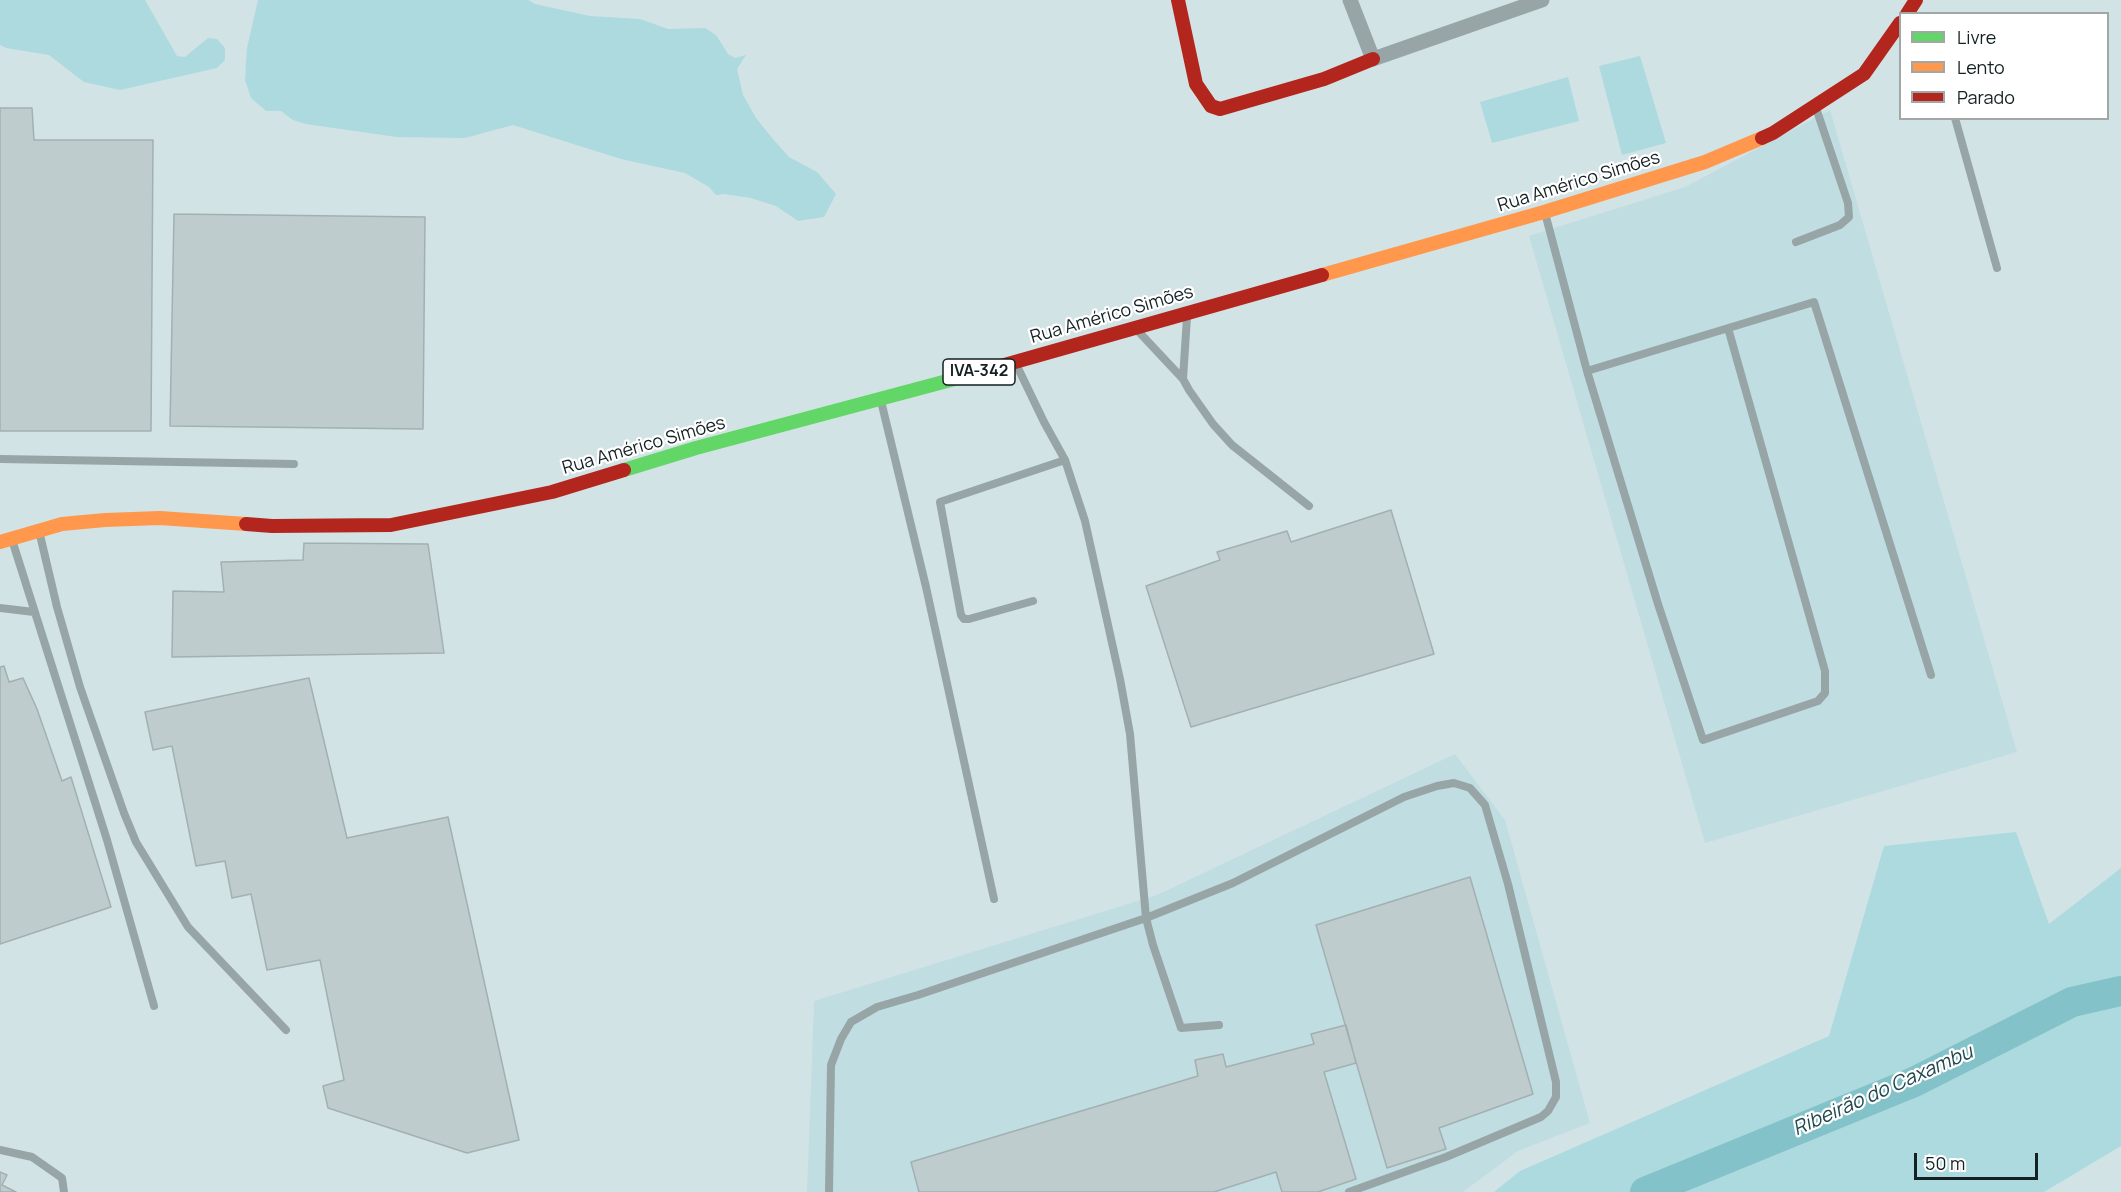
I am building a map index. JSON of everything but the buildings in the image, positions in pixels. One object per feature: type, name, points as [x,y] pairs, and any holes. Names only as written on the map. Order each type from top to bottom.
[{"type":"main road","points":[[1178,0],[1196,84],[1211,106],[1220,109],[1324,79],[1373,59]]},
{"type":"main road","name":"Rua Américo Simões","points":[[6,540],[62,524],[160,518],[272,526],[391,525],[552,492],[696,448],[880,400],[1544,212],[1705,162],[1773,133],[1864,74],[1899,24]]},
{"type":"street","points":[[1350,0],[1373,59],[1542,0]]},
{"type":"lane","points":[[1796,242],[1840,225],[1849,217],[1848,203],[1816,106]]},
{"type":"lane","points":[[1955,120],[1997,268]]},
{"type":"lane","points":[[1544,212],[1587,371],[1658,604],[1703,740],[1818,700],[1825,693],[1825,671],[1728,328]]},
{"type":"lane","points":[[1587,371],[1814,302],[1931,675]]},
{"type":"lane","points":[[1183,379],[1187,312]]},
{"type":"lane","points":[[1135,327],[1183,379],[1213,424],[1232,445],[1309,506]]},
{"type":"lane","points":[[1015,362],[1065,460],[1085,521],[1130,734],[1146,918],[1181,1028],[1219,1025]]},
{"type":"lane","points":[[880,400],[926,587],[994,899]]},
{"type":"lane","points":[[0,459],[294,464]]},
{"type":"lane","points":[[1033,601],[964,619],[961,615],[940,502],[1065,460]]},
{"type":"lane","points":[[39,530],[57,607],[80,687],[136,842],[188,927],[286,1030]]},
{"type":"lane","points":[[6,540],[34,612],[106,840],[154,1006]]},
{"type":"lane","points":[[0,608],[34,612]]},
{"type":"lane","points":[[829,1192],[831,1065],[841,1039],[851,1022],[877,1006],[918,995],[1146,918],[1233,883],[1404,797],[1454,783],[1470,788],[1485,805],[1508,884],[1556,1082],[1556,1097],[1541,1117],[1446,1157],[1349,1192]]},
{"type":"lane","points":[[0,1150],[32,1157],[62,1178],[64,1192]]},
{"type":"shaded area","points":[[0,0],[145,0],[177,56],[185,57],[208,38],[217,39],[225,48],[225,60],[217,68],[120,90],[84,82],[49,55],[0,45]]},
{"type":"shaded area","points":[[258,0],[528,0],[535,4],[590,16],[640,19],[668,29],[705,28],[716,35],[728,54],[735,58],[746,55],[737,69],[743,95],[756,118],[789,157],[817,172],[836,194],[824,217],[798,221],[776,206],[751,198],[716,195],[709,187],[685,173],[621,159],[513,125],[465,138],[397,137],[306,124],[293,120],[281,111],[266,111],[251,98],[245,80],[247,48]]},
{"type":"shaded area","points":[[1640,56],[1666,143],[1622,155],[1599,66]]},
{"type":"shaded area","points":[[1568,77],[1579,121],[1492,143],[1480,102]]},
{"type":"shaded area","points":[[1830,110],[2017,752],[1705,843],[1529,236],[1685,187]]},
{"type":"shaded area","points":[[1455,754],[1505,820],[1590,1123],[1518,1151],[1463,1192],[807,1192],[814,1001],[1157,895]]},
{"type":"shaded area","points":[[2016,832],[2049,924],[2121,868],[2121,1146],[2044,1192],[1494,1192],[1520,1171],[1829,1036],[1884,846]]},
{"type":"waterway","name":"Ribeirão do Caxambu","points":[[1645,1192],[1914,1082],[2072,1002],[2121,991]]},
{"type":"traffic: fast","points":[[624,470],[696,448],[962,377]]},
{"type":"traffic: slow","points":[[1322,275],[1544,212],[1705,162],[1762,138]]},
{"type":"traffic: slow","points":[[0,542],[62,524],[105,520],[160,518],[246,524]]},
{"type":"traffic: jam","points":[[1178,0],[1196,84],[1211,106],[1220,109],[1324,79],[1373,59]]},
{"type":"traffic: jam","points":[[1908,12],[1916,0]]},
{"type":"traffic: jam","points":[[1762,138],[1864,74],[1899,24]]},
{"type":"traffic: jam","points":[[962,377],[1322,275]]},
{"type":"traffic: jam","points":[[246,524],[272,526],[391,525],[552,492],[624,470]]}]
